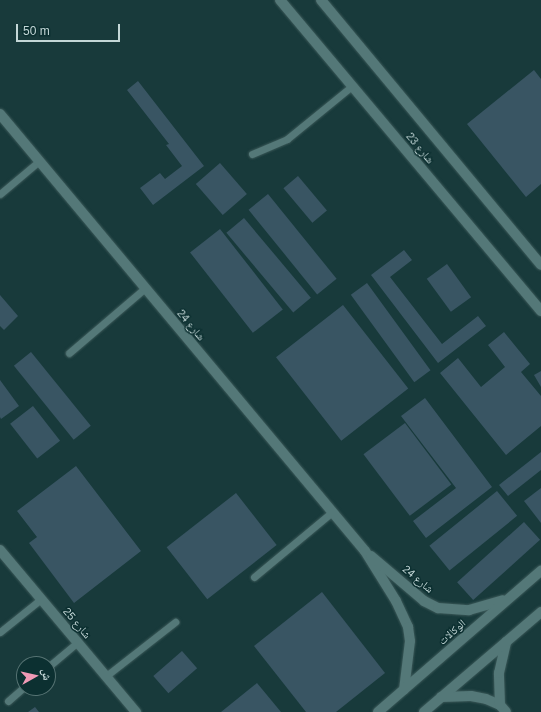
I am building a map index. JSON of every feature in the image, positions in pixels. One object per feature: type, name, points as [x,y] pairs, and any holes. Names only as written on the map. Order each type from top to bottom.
[{"type":"street","name":"شارع 23","points":[[280,0],[541,311]]},
{"type":"street","name":"شارع 23","points":[[321,0],[541,265]]},
{"type":"street","name":"شارع 24","points":[[0,114],[365,551],[396,601],[408,627],[410,641],[404,690]]},
{"type":"street","name":"شارع 25","points":[[0,550],[136,712]]},
{"type":"street","name":"شارع 24","points":[[365,551],[424,601],[438,608],[468,610],[484,607],[509,598]]},
{"type":"street","name":"الوكالات","points":[[378,712],[541,571]]},
{"type":"street","points":[[424,712],[538,616]]},
{"type":"street","points":[[441,697],[471,696],[503,708],[499,673],[506,642]]},
{"type":"lane","points":[[252,154],[287,140],[352,86]]},
{"type":"lane","points":[[0,194],[39,161]]},
{"type":"lane","points":[[69,353],[145,288]]},
{"type":"lane","points":[[254,577],[332,512]]},
{"type":"lane","points":[[0,632],[41,599]]},
{"type":"lane","points":[[106,676],[175,622]]},
{"type":"lane","points":[[56,660],[78,642]]},
{"type":"lane","points":[[8,701],[16,694]]},
{"type":"building","points":[[534,70],[541,79],[541,184],[526,197],[467,124]]},
{"type":"building","points":[[138,81],[204,166],[153,205],[140,188],[160,173],[165,179],[182,166],[166,145],[169,144],[127,90]]},
{"type":"building","points":[[220,163],[247,194],[223,215],[196,184]]},
{"type":"building","points":[[298,176],[327,210],[312,223],[283,188]]},
{"type":"building","points":[[268,194],[337,279],[317,294],[249,210]]},
{"type":"building","points":[[244,218],[311,298],[293,312],[226,233]]},
{"type":"building","points":[[220,229],[283,309],[253,333],[190,252]]},
{"type":"building","points":[[404,250],[412,260],[390,277],[442,344],[478,316],[486,326],[438,363],[371,275]]},
{"type":"building","points":[[447,264],[471,297],[451,312],[427,279]]},
{"type":"building","points":[[367,283],[430,370],[414,382],[351,295]]},
{"type":"building","points":[[0,295],[18,316],[4,330],[0,326]]},
{"type":"building","points":[[343,305],[408,389],[341,441],[276,357]]},
{"type":"building","points":[[504,332],[530,364],[521,372],[541,396],[541,426],[506,455],[440,373],[458,358],[481,387],[505,367],[488,345]]},
{"type":"building","points":[[31,352],[91,426],[74,440],[14,366]]},
{"type":"building","points":[[541,371],[541,387],[534,375]]},
{"type":"building","points":[[0,380],[19,406],[1,419],[0,417]]},
{"type":"building","points":[[425,398],[492,487],[426,538],[413,521],[456,488],[401,416]]},
{"type":"building","points":[[33,406],[60,441],[37,459],[10,424]]},
{"type":"building","points":[[405,423],[451,484],[410,516],[363,454]]},
{"type":"building","points":[[541,452],[541,470],[508,496],[499,485]]},
{"type":"building","points":[[76,466],[141,551],[74,603],[29,543],[37,537],[17,511]]},
{"type":"building","points":[[541,488],[541,523],[524,501]]},
{"type":"building","points":[[497,491],[517,516],[450,571],[429,546]]},
{"type":"building","points":[[236,493],[277,545],[207,599],[167,547]]},
{"type":"building","points":[[524,522],[540,540],[473,600],[457,582]]},
{"type":"building","points":[[322,592],[385,673],[336,712],[306,712],[254,646]]},
{"type":"building","points":[[182,651],[197,668],[168,693],[153,676]]},
{"type":"building","points":[[257,683],[281,712],[221,712]]},
{"type":"building","points":[[35,707],[39,712],[28,712]]}]
